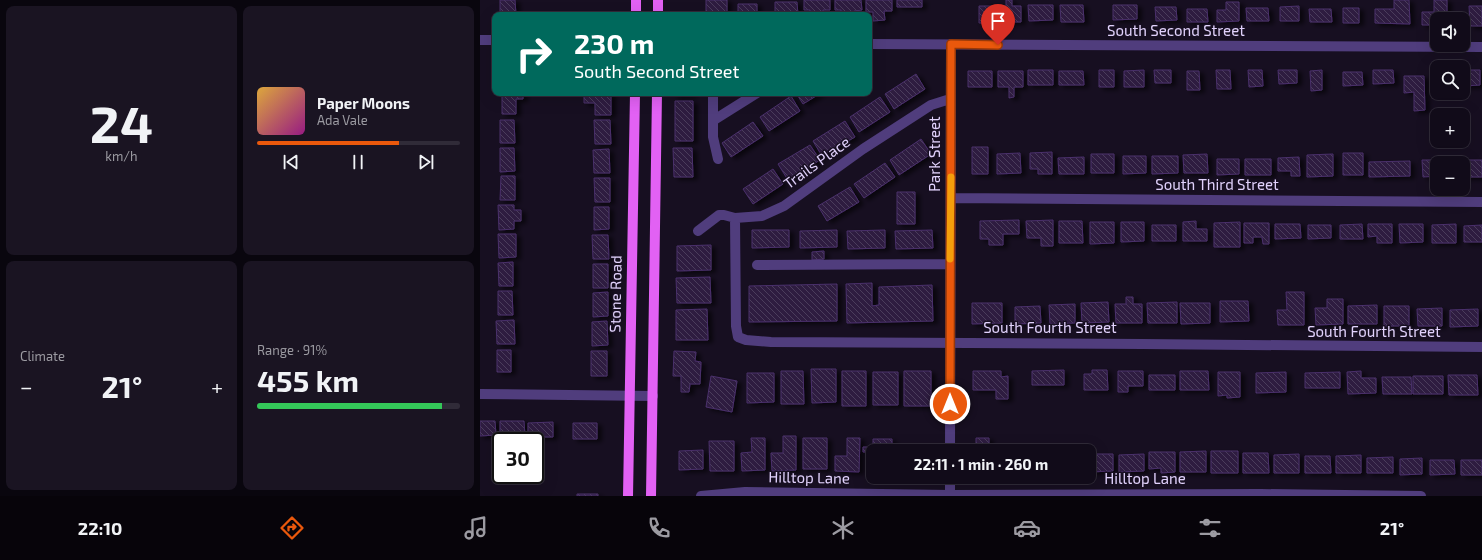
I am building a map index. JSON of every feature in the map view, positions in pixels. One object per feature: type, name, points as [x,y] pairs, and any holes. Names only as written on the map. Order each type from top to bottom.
[{"type":"main road","points":[[636,0],[636,12]]},
{"type":"main road","points":[[658,0],[658,12]]},
{"type":"main road","name":"Stone Road","points":[[628,496],[635,96]]},
{"type":"main road","points":[[651,496],[656,96]]},
{"type":"street","points":[[480,40],[492,40]]},
{"type":"street","name":"South Second Street","points":[[872,44],[1482,47]]},
{"type":"street","name":"Park Street","points":[[950,444],[951,44]]},
{"type":"street","points":[[713,96],[713,137],[718,159]]},
{"type":"street","points":[[714,120],[752,96]]},
{"type":"street","name":"Trails Place","points":[[698,231],[719,215],[724,214],[735,218],[762,216],[784,206],[862,149],[931,105],[950,99]]},
{"type":"street","name":"South Third Street","points":[[951,198],[1482,202]]},
{"type":"street","name":"South Fourth Street","points":[[735,218],[736,326],[738,337],[756,342],[1482,347]]},
{"type":"street","points":[[757,265],[950,264]]},
{"type":"street","points":[[480,394],[653,396]]},
{"type":"street","points":[[950,484],[950,495]]},
{"type":"street","name":"Hilltop Lane","points":[[701,496],[745,492],[950,495],[1261,494],[1421,496]]},
{"type":"building","points":[[500,0],[515,0],[516,12],[500,12]]},
{"type":"building","points":[[706,0],[727,0],[727,12],[706,12]]},
{"type":"building","points":[[804,0],[830,0],[830,10],[823,10],[823,12],[810,12],[810,10],[804,10]]},
{"type":"building","points":[[835,0],[861,0],[862,10],[854,12],[841,12],[841,10],[835,10]]},
{"type":"building","points":[[866,0],[892,0],[892,11],[884,11],[885,20],[873,21],[873,12],[866,12]]},
{"type":"building","points":[[897,0],[922,0],[922,7],[897,7]]},
{"type":"building","points":[[1006,0],[1012,0],[1012,6],[1021,6],[1021,22],[998,22],[997,6],[1006,6]]},
{"type":"building","points":[[1394,0],[1409,0],[1410,24],[1375,23],[1375,9],[1394,9]]},
{"type":"building","points":[[1434,0],[1447,0],[1447,12],[1434,12]]},
{"type":"building","points":[[775,2],[797,2],[798,12],[775,12]]},
{"type":"building","points":[[1226,2],[1239,2],[1239,21],[1217,22],[1217,10],[1226,10]]},
{"type":"building","points":[[738,4],[757,4],[757,12],[738,12]]},
{"type":"building","points":[[1028,5],[1053,5],[1053,20],[1029,21]]},
{"type":"building","points":[[1060,5],[1083,5],[1084,22],[1061,22]]},
{"type":"building","points":[[1113,5],[1137,5],[1137,19],[1113,20]]},
{"type":"building","points":[[979,6],[992,6],[992,23],[979,23]]},
{"type":"building","points":[[1299,6],[1299,21],[1280,21],[1280,7]]},
{"type":"building","points":[[1469,6],[1482,6],[1482,26],[1470,26]]},
{"type":"building","points":[[1155,7],[1176,7],[1177,20],[1156,21]]},
{"type":"building","points":[[1246,8],[1268,8],[1269,21],[1247,21]]},
{"type":"building","points":[[1343,8],[1359,8],[1359,23],[1343,23]]},
{"type":"building","points":[[1187,9],[1207,9],[1208,22],[1187,22]]},
{"type":"building","points":[[1309,9],[1331,9],[1332,22],[1310,22]]},
{"type":"building","points":[[1422,12],[1430,12],[1430,25],[1422,25]]},
{"type":"building","points":[[1028,70],[1053,70],[1053,85],[1028,85]]},
{"type":"building","points":[[1099,70],[1114,70],[1114,87],[1099,87]]},
{"type":"building","points":[[1144,70],[1144,87],[1124,87],[1124,71]]},
{"type":"building","points":[[1154,70],[1171,70],[1171,83],[1155,83]]},
{"type":"building","points":[[1216,70],[1230,70],[1231,89],[1217,89]]},
{"type":"building","points":[[1248,70],[1262,70],[1263,86],[1249,87]]},
{"type":"building","points":[[1278,70],[1297,70],[1297,83],[1279,84]]},
{"type":"building","points":[[1322,70],[1322,90],[1311,91],[1310,71]]},
{"type":"building","points":[[1373,70],[1393,70],[1394,83],[1373,84]]},
{"type":"building","points":[[1470,70],[1480,70],[1480,85],[1470,86]]},
{"type":"building","points":[[968,71],[992,71],[992,87],[968,87]]},
{"type":"building","points":[[998,71],[1023,71],[1023,87],[1014,87],[1014,97],[1009,98],[1009,87],[998,87]]},
{"type":"building","points":[[1059,71],[1083,71],[1084,85],[1059,85]]},
{"type":"building","points":[[1187,71],[1199,71],[1200,90],[1187,90]]},
{"type":"building","points":[[1343,72],[1362,72],[1363,85],[1343,86]]},
{"type":"building","points":[[916,74],[925,89],[894,109],[885,94]]},
{"type":"building","points":[[1404,76],[1424,76],[1425,110],[1414,111],[1414,92],[1404,93]]},
{"type":"building","points":[[502,96],[523,96],[523,99],[516,99],[516,114],[502,114]]},
{"type":"building","points":[[584,96],[611,96],[611,115],[595,115],[595,103],[584,103]]},
{"type":"building","points":[[791,96],[800,111],[769,131],[760,117]]},
{"type":"building","points":[[798,96],[816,96],[803,104]]},
{"type":"building","points":[[880,97],[890,112],[859,132],[850,117]]},
{"type":"building","points":[[675,101],[693,101],[693,141],[675,141]]},
{"type":"building","points":[[500,120],[514,120],[515,143],[500,143]]},
{"type":"building","points":[[594,120],[610,120],[611,144],[595,144]]},
{"type":"building","points":[[845,121],[855,137],[822,156],[813,141]]},
{"type":"building","points":[[753,122],[763,136],[731,157],[722,143]]},
{"type":"building","points":[[921,139],[931,154],[899,175],[890,160]]},
{"type":"building","points":[[810,145],[820,160],[788,180],[778,164]]},
{"type":"building","points":[[972,147],[988,147],[988,174],[972,174]]},
{"type":"building","points":[[500,148],[514,148],[515,171],[500,172]]},
{"type":"building","points":[[673,148],[692,148],[693,177],[674,177]]},
{"type":"building","points":[[609,149],[610,173],[594,173],[593,150]]},
{"type":"building","points":[[1052,152],[1052,174],[1038,174],[1038,169],[1030,169],[1030,153]]},
{"type":"building","points":[[1020,153],[1021,173],[997,174],[997,154]]},
{"type":"building","points":[[1343,153],[1363,153],[1363,175],[1343,175]]},
{"type":"building","points":[[1091,154],[1114,154],[1114,173],[1091,173]]},
{"type":"building","points":[[1207,154],[1208,173],[1184,173],[1183,155]]},
{"type":"building","points":[[1333,154],[1333,176],[1307,177],[1307,155]]},
{"type":"building","points":[[1123,156],[1146,156],[1146,173],[1123,174]]},
{"type":"building","points":[[1152,156],[1178,156],[1178,173],[1152,174]]},
{"type":"building","points":[[1084,157],[1084,174],[1059,174],[1058,158]]},
{"type":"building","points":[[1299,157],[1300,176],[1291,176],[1291,171],[1278,171],[1278,158]]},
{"type":"building","points":[[1217,159],[1239,159],[1239,174],[1217,175]]},
{"type":"building","points":[[1245,159],[1271,159],[1271,175],[1245,175]]},
{"type":"building","points":[[1422,160],[1430,160],[1430,176],[1423,177]]},
{"type":"building","points":[[1470,160],[1482,160],[1482,177],[1470,177]]},
{"type":"building","points":[[1410,161],[1410,176],[1369,177],[1369,162]]},
{"type":"building","points":[[885,163],[895,177],[864,198],[854,184]]},
{"type":"building","points":[[773,169],[783,184],[753,204],[743,189]]},
{"type":"building","points":[[501,176],[515,176],[515,200],[500,200]]},
{"type":"building","points":[[594,178],[610,178],[610,202],[595,202]]},
{"type":"building","points":[[850,187],[859,202],[827,221],[818,206]]},
{"type":"building","points":[[897,192],[915,192],[915,224],[897,224]]},
{"type":"building","points":[[498,205],[514,205],[514,210],[521,210],[521,221],[514,221],[514,229],[499,230]]},
{"type":"building","points":[[594,207],[609,207],[609,229],[594,230]]},
{"type":"building","points":[[1019,220],[1019,234],[1003,234],[1003,245],[989,245],[989,239],[980,239],[980,221]]},
{"type":"building","points":[[1053,220],[1053,246],[1041,246],[1041,238],[1027,238],[1026,221]]},
{"type":"building","points":[[1059,221],[1082,221],[1083,243],[1059,243]]},
{"type":"building","points":[[1196,221],[1196,229],[1207,229],[1207,241],[1183,241],[1183,222]]},
{"type":"building","points":[[1090,222],[1114,222],[1114,243],[1090,244]]},
{"type":"building","points":[[1121,222],[1144,222],[1144,241],[1121,242]]},
{"type":"building","points":[[1240,222],[1240,247],[1214,247],[1214,223]]},
{"type":"building","points":[[1244,223],[1269,223],[1269,244],[1263,244],[1262,237],[1253,237],[1253,243],[1244,243]]},
{"type":"building","points":[[1275,224],[1300,224],[1301,238],[1275,239]]},
{"type":"building","points":[[1362,224],[1363,239],[1340,239],[1340,225]]},
{"type":"building","points":[[1368,224],[1392,224],[1392,243],[1377,243],[1377,236],[1368,237]]},
{"type":"building","points":[[1399,224],[1423,224],[1423,242],[1400,243]]},
{"type":"building","points":[[1456,224],[1456,243],[1432,243],[1432,225]]},
{"type":"building","points":[[1152,225],[1176,225],[1176,241],[1152,241]]},
{"type":"building","points":[[1308,225],[1331,225],[1331,238],[1308,239]]},
{"type":"building","points":[[1482,225],[1482,242],[1464,242],[1464,226]]},
{"type":"building","points":[[752,230],[789,230],[789,247],[752,248]]},
{"type":"building","points":[[837,230],[837,247],[800,248],[800,231]]},
{"type":"building","points":[[885,230],[885,248],[848,249],[847,231]]},
{"type":"building","points":[[932,230],[933,248],[896,249],[895,231]]},
{"type":"building","points":[[498,234],[516,234],[516,257],[499,258]]},
{"type":"building","points":[[592,235],[608,235],[609,259],[593,259]]},
{"type":"building","points":[[711,245],[711,270],[677,271],[677,246]]},
{"type":"building","points":[[824,251],[824,259],[812,260],[812,252]]},
{"type":"building","points":[[513,262],[513,286],[499,286],[498,263]]},
{"type":"building","points":[[593,264],[608,264],[608,288],[593,288]]},
{"type":"building","points":[[710,277],[711,303],[677,303],[676,278]]},
{"type":"building","points":[[872,283],[872,306],[879,305],[879,287],[932,285],[933,321],[847,323],[846,284]]},
{"type":"building","points":[[837,284],[837,321],[749,322],[749,286]]},
{"type":"building","points":[[498,291],[512,291],[513,315],[498,315]]},
{"type":"building","points":[[608,292],[608,316],[593,317],[593,293]]},
{"type":"building","points":[[1286,292],[1304,292],[1304,325],[1278,325],[1277,310],[1287,310]]},
{"type":"building","points":[[1126,297],[1133,297],[1133,304],[1142,304],[1142,323],[1116,323],[1115,304],[1126,304]]},
{"type":"building","points":[[1327,299],[1343,299],[1343,324],[1316,325],[1315,308],[1327,308]]},
{"type":"building","points":[[1220,301],[1248,301],[1249,321],[1220,322]]},
{"type":"building","points":[[1108,302],[1109,322],[1082,323],[1081,303]]},
{"type":"building","points":[[1177,302],[1177,323],[1148,323],[1147,303]]},
{"type":"building","points":[[972,303],[1002,303],[1002,323],[972,324]]},
{"type":"building","points":[[1180,303],[1210,303],[1210,323],[1181,324]]},
{"type":"building","points":[[1075,304],[1075,323],[1050,324],[1049,305]]},
{"type":"building","points":[[1377,305],[1377,324],[1348,324],[1348,306]]},
{"type":"building","points":[[1040,306],[1041,323],[1015,324],[1015,307]]},
{"type":"building","points":[[1384,306],[1409,306],[1409,326],[1384,326]]},
{"type":"building","points":[[1442,308],[1442,326],[1418,326],[1417,309]]},
{"type":"building","points":[[707,309],[708,340],[676,340],[676,310]]},
{"type":"building","points":[[1478,309],[1478,326],[1450,327],[1450,310]]},
{"type":"building","points":[[514,320],[515,344],[497,344],[496,321]]},
{"type":"building","points":[[607,321],[608,345],[592,346],[592,322]]},
{"type":"building","points":[[497,350],[511,350],[511,372],[497,372]]},
{"type":"building","points":[[591,351],[607,351],[607,376],[591,376]]},
{"type":"building","points":[[674,351],[696,352],[695,361],[701,362],[700,384],[690,384],[689,392],[681,392],[681,376],[673,376]]},
{"type":"building","points":[[811,369],[836,369],[836,402],[812,403]]},
{"type":"building","points":[[1064,370],[1064,385],[1032,385],[1032,371]]},
{"type":"building","points":[[1092,370],[1107,370],[1108,390],[1084,390],[1084,374],[1092,374]]},
{"type":"building","points":[[781,371],[803,371],[804,404],[781,404]]},
{"type":"building","points":[[842,371],[866,371],[866,406],[842,406]]},
{"type":"building","points":[[904,371],[931,371],[931,406],[904,406]]},
{"type":"building","points":[[973,371],[1001,371],[1001,377],[1008,376],[1008,399],[996,399],[996,390],[973,390]]},
{"type":"building","points":[[1118,371],[1143,371],[1143,386],[1128,386],[1128,392],[1118,392]]},
{"type":"building","points":[[1180,371],[1208,371],[1209,390],[1180,390]]},
{"type":"building","points":[[1361,371],[1361,378],[1376,378],[1376,393],[1348,394],[1347,372]]},
{"type":"building","points":[[873,372],[898,372],[898,405],[873,405]]},
{"type":"building","points":[[1218,372],[1240,372],[1240,397],[1227,398],[1227,395],[1218,396]]},
{"type":"building","points":[[1286,372],[1286,392],[1256,393],[1256,373]]},
{"type":"building","points":[[1340,372],[1340,388],[1305,388],[1305,373]]},
{"type":"building","points":[[747,373],[774,373],[774,402],[747,403]]},
{"type":"building","points":[[1149,375],[1175,375],[1175,390],[1149,390]]},
{"type":"building","points":[[1448,375],[1477,375],[1478,395],[1449,395]]},
{"type":"building","points":[[711,376],[737,381],[732,412],[706,407]]},
{"type":"building","points":[[1413,376],[1443,376],[1443,394],[1413,394]]},
{"type":"building","points":[[1382,377],[1411,377],[1412,394],[1383,394]]},
{"type":"building","points":[[480,421],[495,421],[496,432],[492,432],[492,435],[480,436]]},
{"type":"building","points":[[500,421],[524,421],[525,432],[500,432]]},
{"type":"building","points":[[553,422],[553,437],[544,437],[544,432],[528,432],[528,423]]},
{"type":"building","points":[[573,423],[597,423],[597,439],[573,439]]},
{"type":"building","points":[[783,436],[796,436],[796,470],[772,471],[771,453],[783,453]]},
{"type":"building","points":[[751,438],[765,438],[765,470],[742,471],[741,453],[752,452]]},
{"type":"building","points":[[803,438],[827,438],[827,469],[803,469]]},
{"type":"building","points":[[847,438],[860,438],[859,472],[835,471],[835,456],[847,456]]},
{"type":"building","points":[[976,438],[989,438],[989,444],[976,444]]},
{"type":"building","points":[[873,439],[892,439],[892,444],[873,444]]},
{"type":"building","points":[[709,441],[734,441],[734,471],[710,471]]},
{"type":"building","points":[[863,447],[866,447],[866,452],[863,452]]},
{"type":"building","points":[[703,450],[703,469],[679,470],[679,451]]},
{"type":"building","points":[[1206,451],[1206,472],[1180,472],[1180,452]]},
{"type":"building","points":[[1211,451],[1238,451],[1238,473],[1211,473]]},
{"type":"building","points":[[1149,452],[1175,452],[1175,472],[1161,473],[1161,468],[1149,469]]},
{"type":"building","points":[[1243,453],[1268,453],[1269,473],[1243,473]]},
{"type":"building","points":[[1096,454],[1113,454],[1113,471],[1096,472]]},
{"type":"building","points":[[1144,454],[1144,471],[1119,472],[1119,455]]},
{"type":"building","points":[[1299,454],[1299,473],[1274,473],[1274,455]]},
{"type":"building","points":[[1361,455],[1361,473],[1336,473],[1336,456]]},
{"type":"building","points":[[1305,456],[1330,456],[1331,473],[1305,473]]},
{"type":"building","points":[[1393,457],[1393,473],[1367,473],[1367,458]]},
{"type":"building","points":[[1422,458],[1422,474],[1400,475],[1400,459]]},
{"type":"building","points":[[1430,460],[1454,460],[1455,474],[1430,475]]},
{"type":"building","points":[[1461,460],[1482,460],[1482,475],[1461,475]]},
{"type":"building","points":[[577,494],[598,494],[598,496],[577,496]]},
{"type":"slow traffic","points":[[950,259],[951,177]]},
{"type":"route","points":[[950,404],[951,44],[998,45]]}]
